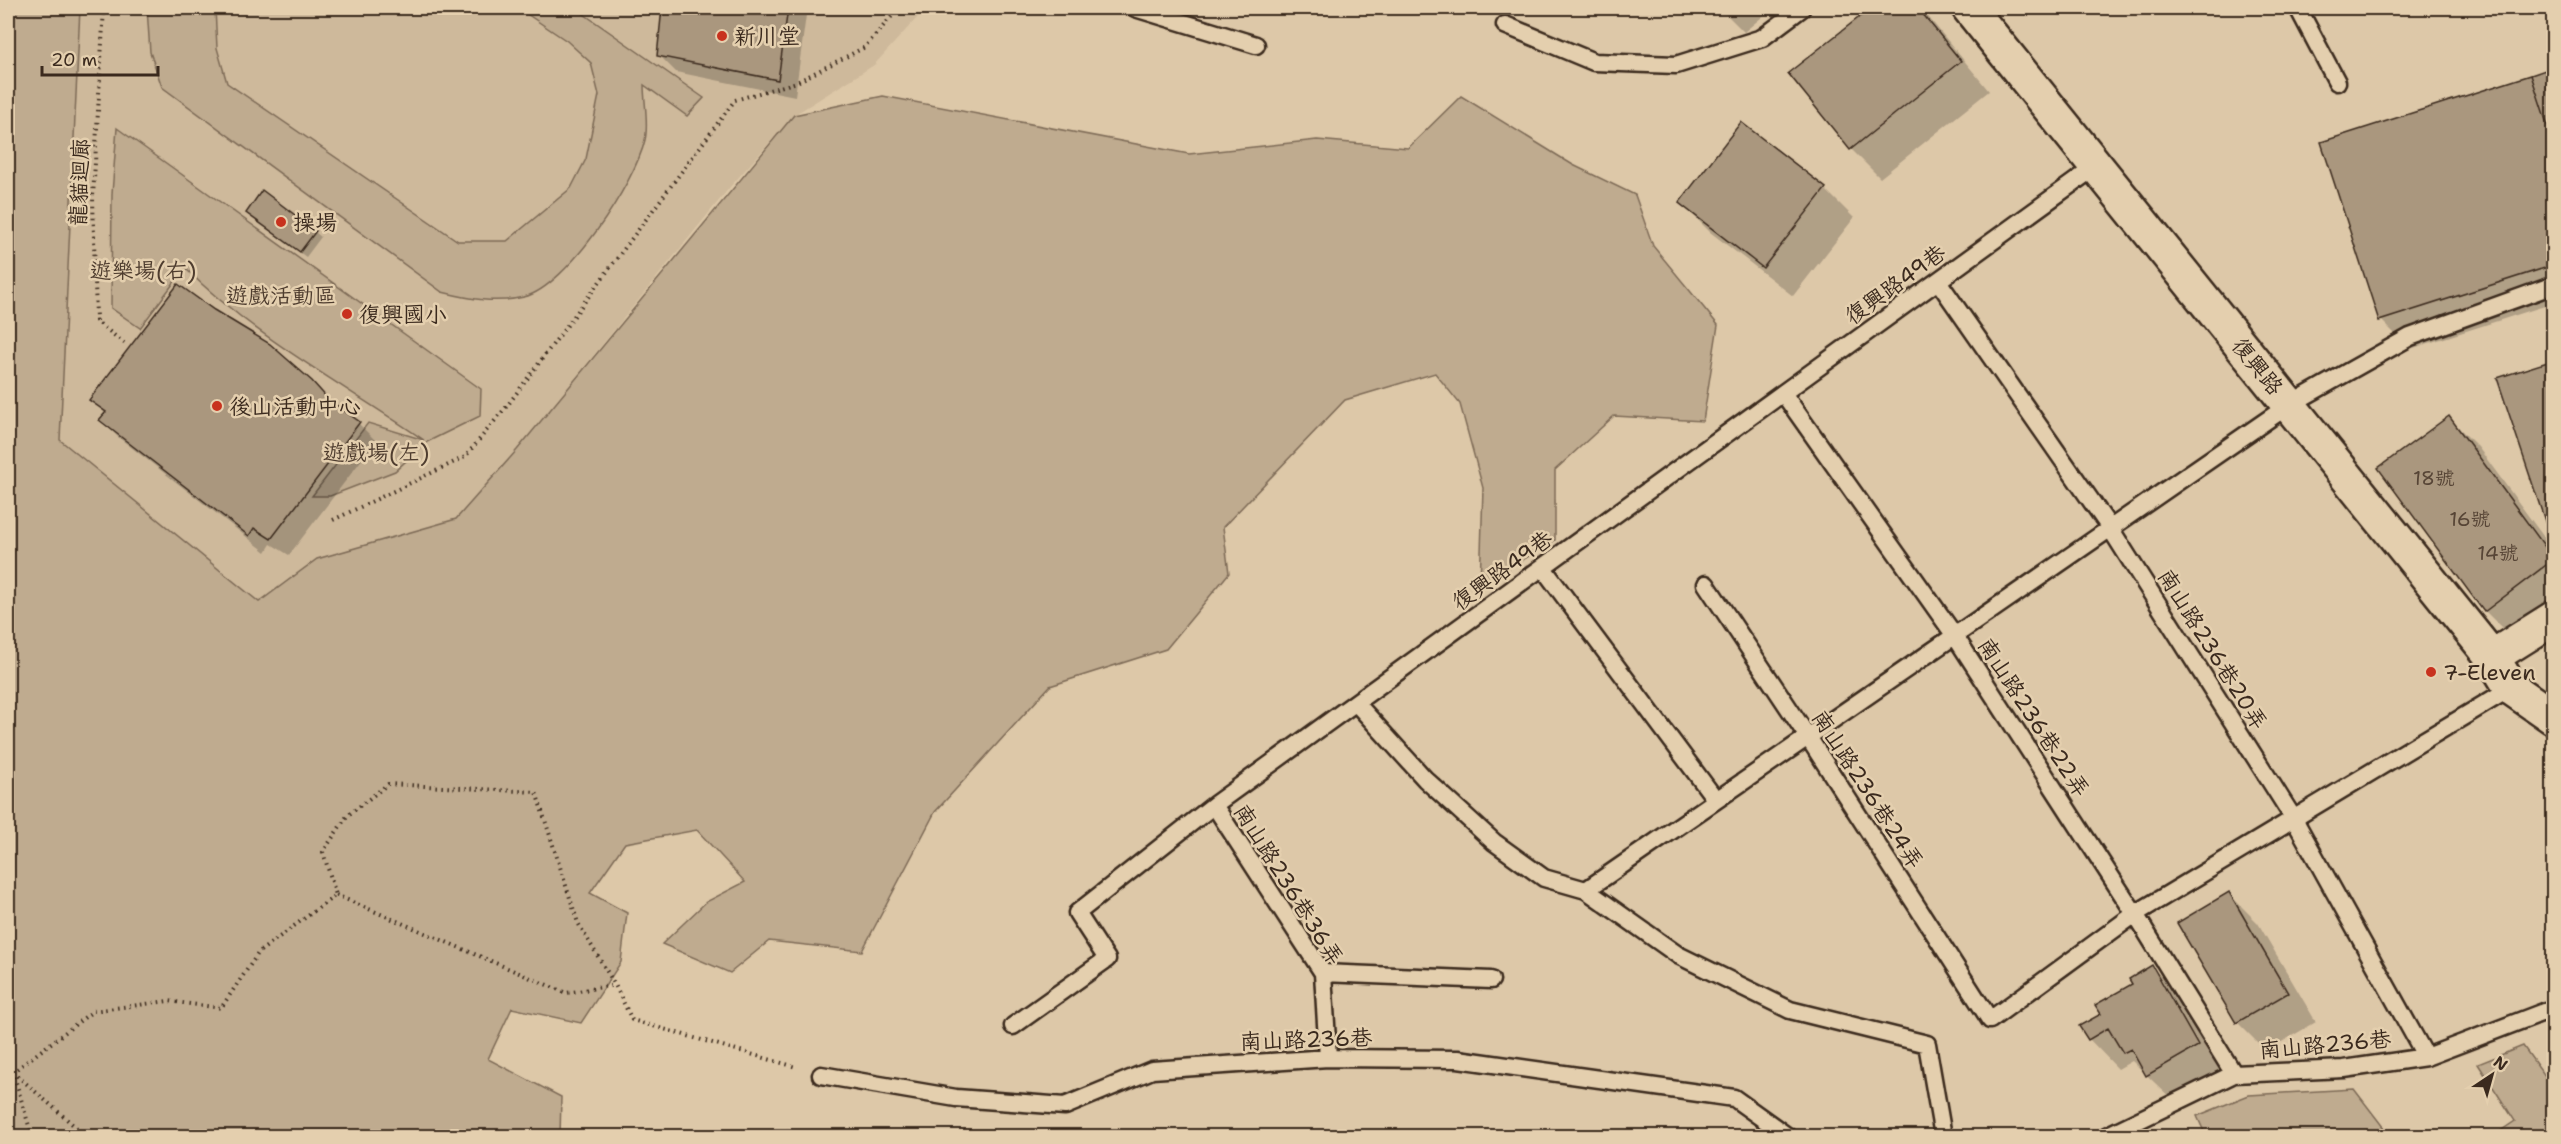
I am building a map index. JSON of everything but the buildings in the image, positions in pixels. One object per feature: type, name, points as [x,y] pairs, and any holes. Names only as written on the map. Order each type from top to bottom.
[{"type":"street","name":"復興路","points":[[1969,8],[2492,657],[2511,688],[2553,718]]},
{"type":"street","points":[[2492,657],[2553,618]]},
{"type":"lane","points":[[1135,8],[1256,45]]},
{"type":"lane","points":[[1505,25],[1594,62],[1676,65],[1762,38],[1802,8]]},
{"type":"lane","points":[[2298,8],[2337,82]]},
{"type":"lane","name":"復興路49巷","points":[[1013,1026],[1107,959],[1077,913],[1214,805],[1357,704],[2095,167]]},
{"type":"lane","name":"南山路236巷20弄","points":[[1938,281],[2110,528],[2294,819],[2426,1057]]},
{"type":"lane","points":[[1586,890],[2289,405],[2410,337],[2553,285]]},
{"type":"lane","name":"南山路236巷22弄","points":[[1784,393],[1955,636],[2135,914],[2234,1074]]},
{"type":"lane","points":[[1544,568],[1716,800]]},
{"type":"lane","name":"南山路236巷24弄","points":[[1706,584],[1808,737],[1990,1020],[2135,914]]},
{"type":"lane","points":[[2135,914],[2511,688]]},
{"type":"lane","points":[[1357,704],[1425,779],[1494,842],[1544,878],[1586,890],[1678,955],[1790,1010],[1927,1044],[1943,1137]]},
{"type":"lane","name":"南山路236巷36弄","points":[[1214,805],[1323,973],[1328,1058]]},
{"type":"lane","points":[[1323,973],[1491,980]]},
{"type":"lane","name":"南山路236巷","points":[[2106,1137],[2234,1074],[2344,1070],[2426,1057],[2553,1008]]},
{"type":"lane","name":"南山路236巷","points":[[821,1075],[956,1098],[1065,1106],[1152,1070],[1328,1058],[1458,1059],[1734,1098],[1787,1137]]},
{"type":"path","name":"龍貓迴廊","points":[[104,8],[93,197],[96,321],[124,343]]},
{"type":"path","points":[[333,520],[465,457],[507,406],[735,100],[797,82],[865,47],[899,8]]},
{"type":"path","points":[[336,895],[323,852],[347,816],[388,784],[536,792],[578,923],[615,985],[632,1020],[821,1075]]},
{"type":"path","points":[[336,895],[566,993],[615,985]]},
{"type":"path","points":[[13,1072],[93,1011],[168,1001],[221,1008],[259,952],[336,895]]},
{"type":"path","points":[[8,1067],[86,1137]]},
{"type":"path","points":[[13,1072],[32,1137]]},
{"type":"shaded area","name":"復興國小","points":[[80,8],[926,8],[874,65],[794,115],[730,187],[517,450],[456,519],[317,559],[259,602],[59,440]]},
{"type":"green space","points":[[8,8],[80,8],[60,440],[259,602],[317,559],[456,519],[517,450],[794,115],[883,96],[1189,154],[1317,140],[1408,148],[1461,96],[1573,165],[1635,195],[1653,246],[1718,325],[1703,421],[1614,416],[1555,470],[1555,540],[1480,586],[1483,488],[1460,404],[1435,373],[1345,400],[1223,527],[1229,573],[1166,649],[1050,686],[935,812],[862,951],[769,941],[730,973],[662,944],[706,902],[745,882],[697,830],[625,843],[590,893],[627,913],[621,962],[581,1023],[512,1008],[488,1059],[561,1097],[560,1136],[8,1136]]},
{"type":"green space","points":[[147,8],[215,8],[217,48],[227,83],[458,241],[507,241],[571,188],[586,159],[599,95],[591,63],[567,41],[518,8],[575,8],[704,98],[687,116],[644,85],[646,134],[639,158],[614,205],[579,254],[560,274],[541,289],[524,297],[503,300],[473,299],[442,292],[162,87],[150,52]]},
{"type":"green space","name":"遊戲活動區","points":[[117,128],[481,389],[480,416],[427,442],[395,471],[330,496],[312,496],[368,423],[424,440],[270,338],[212,293],[185,268],[140,328],[111,308],[112,194]]},
{"type":"green space","points":[[2523,1046],[2553,1088],[2553,1136],[2493,1136],[2515,1121],[2478,1064]]},
{"type":"green space","points":[[2354,1089],[2390,1136],[2206,1136],[2197,1116],[2249,1095]]},
{"type":"place","name":"新川堂","points":[[722,36]]},
{"type":"place","name":"操場","points":[[281,222]]},
{"type":"place","name":"復興國小","points":[[347,314]]},
{"type":"place","name":"後山活動中心","points":[[217,406]]},
{"type":"place","name":"7-Eleven","points":[[2431,672]]},
{"type":"park label","name":"遊樂場(右)","points":[[143,270]]},
{"type":"park label","name":"遊戲場(左)","points":[[376,452]]}]
